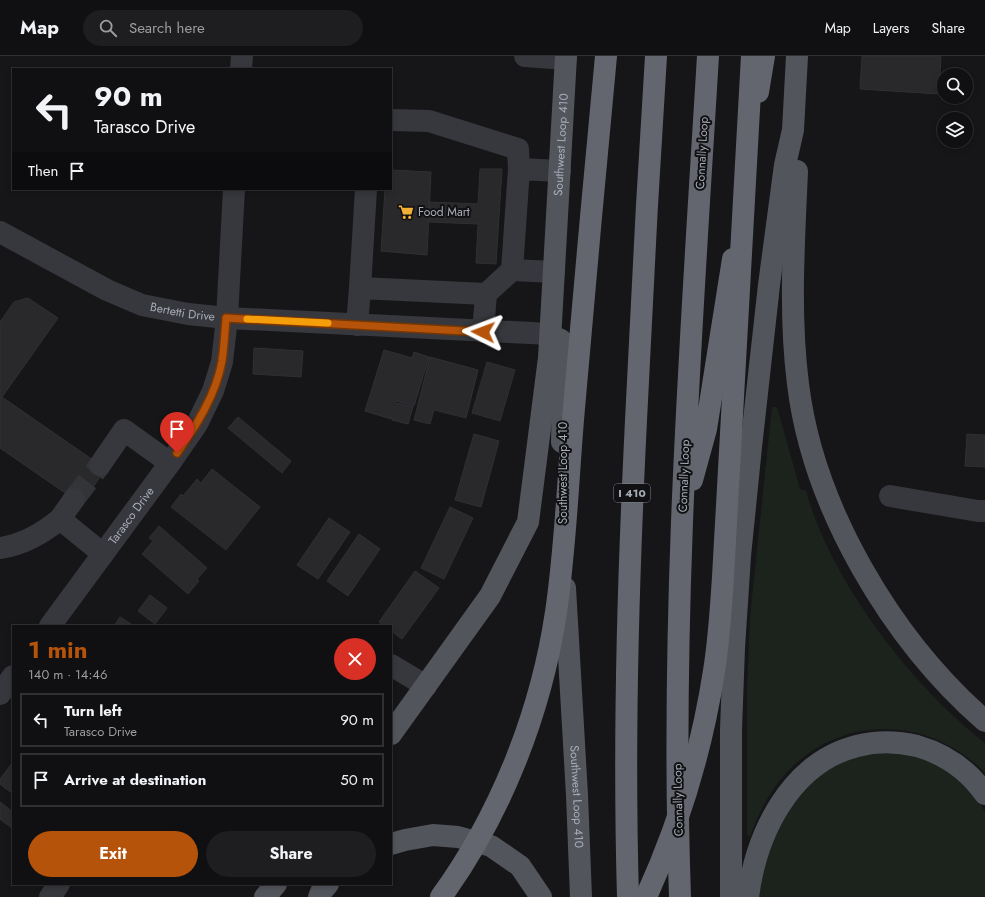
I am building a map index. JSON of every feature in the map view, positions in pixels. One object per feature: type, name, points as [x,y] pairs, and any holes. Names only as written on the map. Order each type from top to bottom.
[{"type":"highway","points":[[441,897],[476,843],[503,789],[528,726],[548,657],[556,611],[562,558],[606,56]]},
{"type":"highway","name":"I 410","points":[[628,897],[626,799],[629,577],[640,325],[656,56]]},
{"type":"highway","name":"Connally Loop","points":[[680,897],[677,789],[677,701],[682,516],[708,56]]},
{"type":"highway","points":[[646,897],[670,840],[691,776],[712,687],[717,650],[723,577],[752,56]]},
{"type":"highway","points":[[682,516],[706,429],[764,56]]},
{"type":"main road","points":[[797,56],[793,130],[797,166],[793,297],[795,362],[799,396],[805,425],[819,474],[832,508],[849,545],[865,574],[907,636],[930,664],[985,721]]},
{"type":"main road","name":"Southwest Loop 410","points":[[566,58],[551,334],[562,341],[564,347],[562,513],[566,625],[577,795],[581,897]]},
{"type":"main road","points":[[731,897],[732,708],[740,556],[750,447],[769,285],[785,166],[793,130]]},
{"type":"main road","points":[[392,733],[490,596],[528,522],[547,382],[551,334]]},
{"type":"main road","points":[[748,897],[760,846],[780,806],[794,786],[805,774],[824,759],[839,752],[877,742],[898,743],[920,747],[939,754],[957,765],[971,777],[985,794]]},
{"type":"main road","points":[[392,844],[433,835],[458,837],[491,846],[520,866],[541,897]]},
{"type":"main road","points":[[264,897],[275,885]]},
{"type":"main road","points":[[319,897],[327,885]]},
{"type":"street","points":[[241,68],[242,56]]},
{"type":"street","points":[[525,56],[566,58]]},
{"type":"street","points":[[392,120],[429,121],[518,149],[519,169],[512,270],[486,294],[483,332]]},
{"type":"street","points":[[519,169],[560,171]]},
{"type":"street","name":"Tarasco Drive","points":[[51,625],[198,424],[213,391],[222,362],[234,190]]},
{"type":"street","points":[[357,325],[366,190]]},
{"type":"street","name":"Bertetti Drive","points":[[0,232],[107,290],[142,305],[188,314],[226,318],[483,332],[551,334]]},
{"type":"street","points":[[512,270],[554,272]]},
{"type":"street","points":[[360,288],[486,294]]},
{"type":"street","points":[[100,464],[124,430],[170,463]]},
{"type":"street","points":[[890,496],[985,511]]},
{"type":"street","points":[[0,548],[20,543],[50,527],[60,519],[74,499]]},
{"type":"street","points":[[60,519],[103,554]]},
{"type":"street","points":[[392,666],[426,686]]},
{"type":"street","points":[[0,694],[12,677]]},
{"type":"street","points":[[50,897],[58,885]]},
{"type":"shaded area","points":[[772,407],[777,407],[800,489],[806,491],[818,526],[835,561],[855,596],[878,630],[929,692],[985,743],[985,773],[963,754],[940,741],[914,732],[888,729],[862,731],[836,738],[812,751],[783,776],[766,801],[750,837],[747,834],[747,691],[750,617]]},
{"type":"shaded area","points":[[877,751],[917,756],[946,769],[977,798],[985,812],[985,897],[756,897],[769,849],[792,804],[805,786],[842,760]]},
{"type":"building","points":[[862,56],[941,56],[940,68],[937,68],[937,94],[860,89]]},
{"type":"building","points":[[480,169],[502,169],[496,264],[476,263],[478,224],[429,222],[429,202],[478,204]]},
{"type":"building","name":"Food Mart","points":[[392,170],[431,172],[427,255],[381,251],[385,190],[392,190]]},
{"type":"building","points":[[28,298],[58,318],[2,397],[106,469],[81,504],[0,448],[0,322],[14,302]]},
{"type":"building","points":[[254,348],[303,351],[301,377],[253,374]]},
{"type":"building","points":[[384,350],[412,358],[414,352],[429,357],[414,406],[396,401],[391,419],[365,411]]},
{"type":"building","points":[[430,357],[478,370],[466,418],[434,410],[430,424],[414,420]]},
{"type":"building","points":[[487,362],[515,370],[500,421],[472,413]]},
{"type":"building","points":[[397,403],[413,407],[408,424],[392,420]]},
{"type":"building","points":[[238,417],[291,461],[282,473],[228,428]]},
{"type":"building","points":[[474,434],[499,441],[481,507],[455,500]]},
{"type":"building","points":[[967,434],[985,435],[985,467],[965,466]]},
{"type":"building","points":[[212,469],[260,507],[226,550],[171,507],[181,494],[183,496],[197,479],[201,483]]},
{"type":"building","points":[[450,507],[473,518],[444,579],[421,568]]},
{"type":"building","points":[[329,518],[350,532],[318,579],[297,565]]},
{"type":"building","points":[[159,526],[207,568],[197,579],[199,581],[188,594],[142,554],[153,541],[149,538]]},
{"type":"building","points":[[359,534],[380,549],[348,596],[327,581]]},
{"type":"building","points":[[415,571],[439,588],[402,639],[392,632],[392,625],[383,625],[379,622]]},
{"type":"building","points":[[150,595],[167,608],[155,624],[138,611]]},
{"type":"building","points":[[120,617],[132,625],[115,625]]},
{"type":"building","points":[[12,763],[12,793],[0,784],[0,779]]},
{"type":"building","points":[[0,802],[12,811],[12,828],[0,819]]},
{"type":"tunnel","points":[[74,499],[100,465]]},
{"type":"slow traffic","points":[[247,319],[328,323]]},
{"type":"place","name":"Food Mart","points":[[406,212]]},
{"type":"route","points":[[177,453],[198,424],[213,391],[222,362],[226,318],[483,332]]}]
